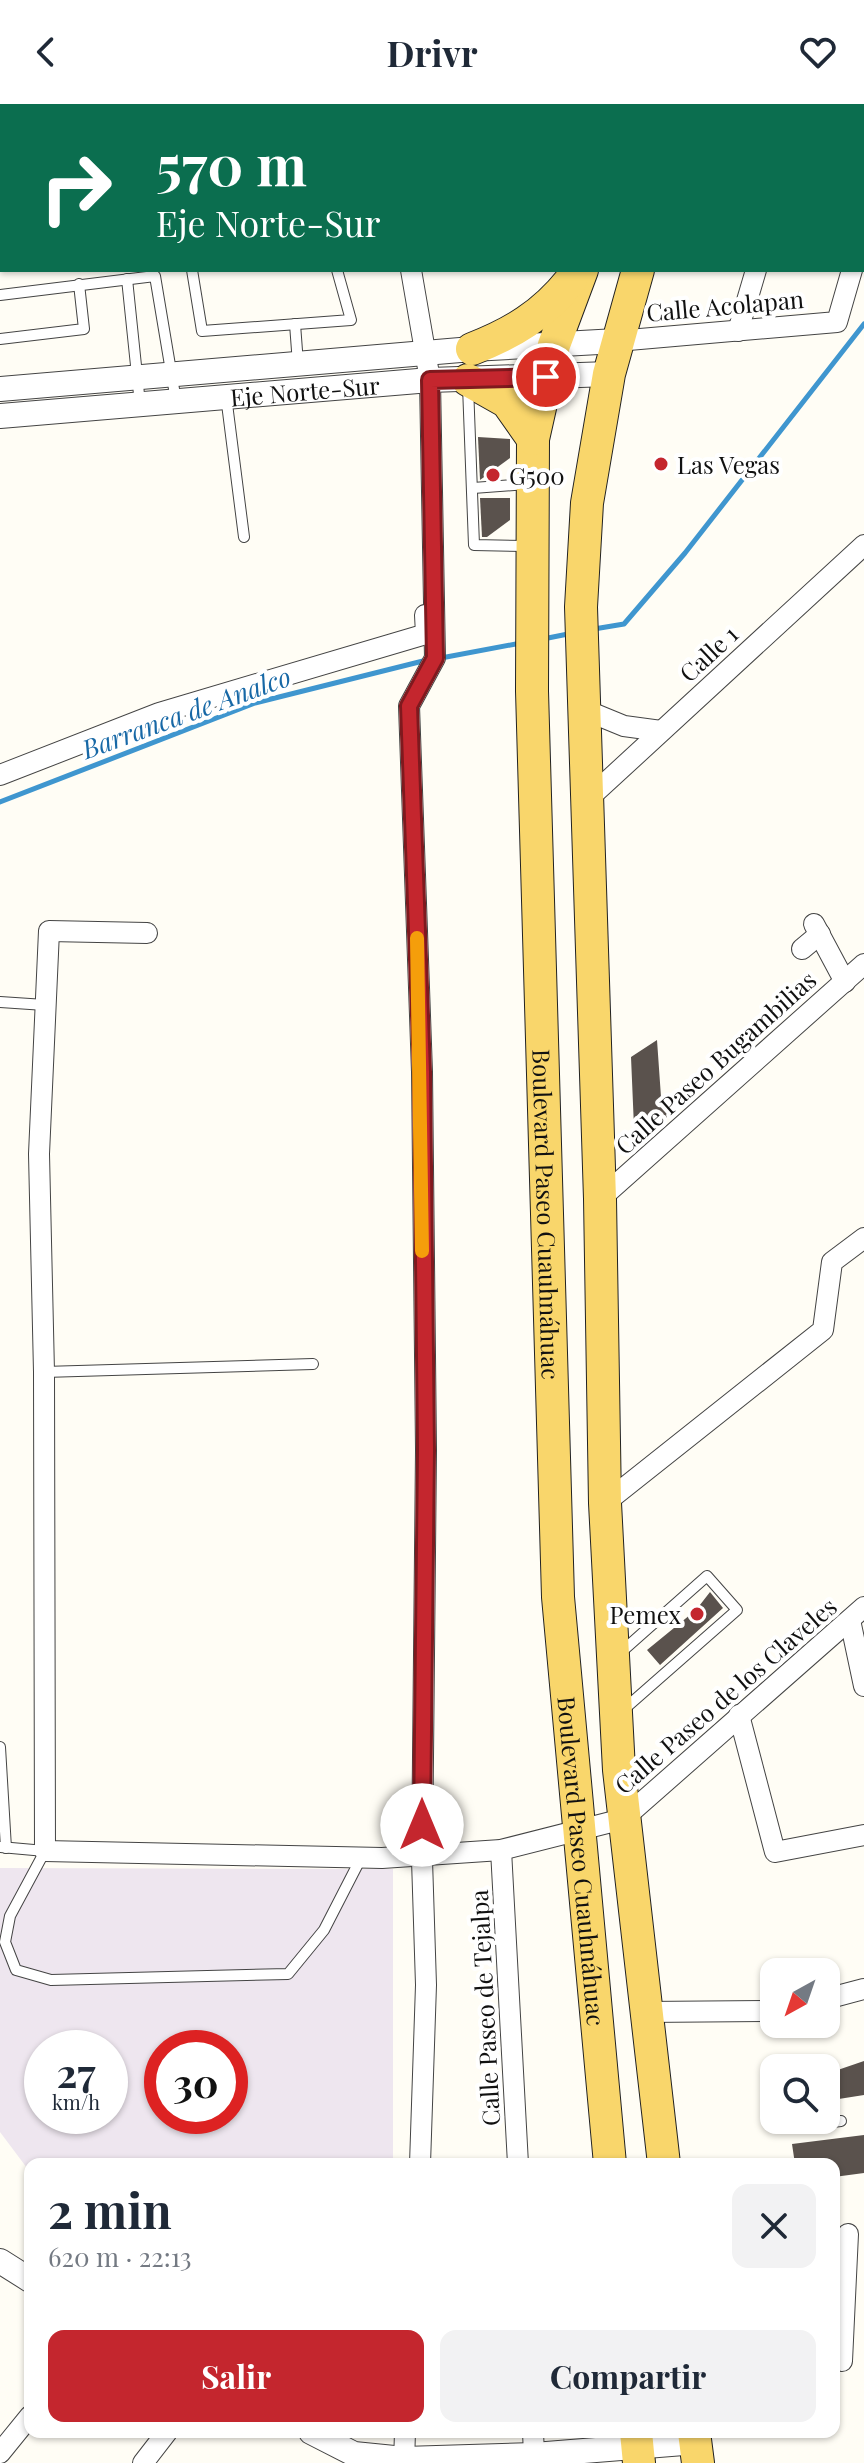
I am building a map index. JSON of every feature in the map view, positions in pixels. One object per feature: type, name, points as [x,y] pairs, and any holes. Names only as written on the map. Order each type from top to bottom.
[{"type":"main road","points":[[472,349],[510,334],[543,311],[577,272]]},
{"type":"main road","name":"Boulevard Paseo Cuauhnáhuac","points":[[578,272],[554,345],[533,439],[532,691],[558,1597],[609,2158]]},
{"type":"main road","name":"Boulevard Paseo Cuauhnáhuac","points":[[637,272],[609,374],[587,503],[581,607],[600,1199],[605,1503],[619,1770],[663,2158]]},
{"type":"main road","points":[[468,380],[507,402],[533,439]]},
{"type":"main road","points":[[569,1725],[585,1760],[593,1769],[619,1770]]},
{"type":"street","points":[[0,775],[159,713],[426,634],[424,380],[427,355],[411,272]]},
{"type":"street","points":[[738,331],[755,272]]},
{"type":"street","name":"Calle Acolapan","points":[[617,341],[837,322],[851,272]]},
{"type":"street","name":"Eje Norte-Sur","points":[[0,416],[139,392],[172,376],[472,349],[617,341]]},
{"type":"street","name":"Eje Norte-Sur","points":[[0,389],[139,392],[176,401],[424,380],[609,374]]},
{"type":"street","points":[[420,2158],[426,1985],[422,1855],[426,1450],[422,1072],[409,706],[435,658],[424,380]]},
{"type":"street","name":"Calle 1","points":[[588,799],[864,545]]},
{"type":"street","points":[[584,701],[624,726],[661,731]]},
{"type":"street","points":[[802,949],[817,929],[845,982]]},
{"type":"street","points":[[45,1851],[44,1372],[39,1154],[49,931],[147,933]]},
{"type":"street","name":"Calle Paseo Bugambilias","points":[[600,1199],[864,964]]},
{"type":"street","points":[[605,1503],[823,1330],[832,1262],[864,1238]]},
{"type":"street","points":[[857,1613],[864,1686]]},
{"type":"street","name":"Calle Paseo de los Claveles","points":[[45,1851],[382,1858],[501,1850],[623,1819],[857,1613]]},
{"type":"street","points":[[739,1715],[775,1852],[864,1835]]},
{"type":"street","name":"Calle Paseo de Tejalpa","points":[[501,1850],[518,2158]]},
{"type":"street","points":[[840,1995],[864,1989]]},
{"type":"street","points":[[645,2012],[760,2011]]},
{"type":"street","points":[[842,2361],[849,2231]]},
{"type":"street","points":[[0,2261],[24,2276]]},
{"type":"street","points":[[0,2453],[24,2423]]},
{"type":"street","points":[[143,2463],[162,2438]]},
{"type":"street","points":[[320,2438],[351,2458],[404,2461],[533,2444],[638,2448],[696,2446]]},
{"type":"street","points":[[404,2461],[405,2438]]},
{"type":"lane","points":[[192,272],[202,331],[351,320],[338,272]]},
{"type":"lane","points":[[0,295],[127,279],[140,274],[155,276],[176,401]]},
{"type":"lane","points":[[127,279],[139,392]]},
{"type":"lane","points":[[0,339],[84,329],[79,284]]},
{"type":"lane","points":[[295,324],[298,366]]},
{"type":"lane","points":[[221,372],[244,537]]},
{"type":"lane","points":[[468,380],[474,545],[531,546]]},
{"type":"lane","points":[[473,488],[533,483]]},
{"type":"lane","points":[[0,1002],[45,1005]]},
{"type":"lane","points":[[44,1372],[313,1364]]},
{"type":"lane","points":[[614,1659],[707,1576],[737,1610],[617,1715]]},
{"type":"lane","points":[[0,1747],[3,1848],[45,1851],[10,1916],[5,1942],[16,1970],[51,1980],[288,1974],[324,1930],[361,1858]]},
{"type":"shaded area","points":[[0,1868],[393,1869],[393,2158],[24,2158],[24,2164],[0,2132]]},
{"type":"building","points":[[478,437],[510,439],[510,458],[480,480]]},
{"type":"building","points":[[480,498],[510,498],[510,520],[487,537],[482,537]]},
{"type":"building","points":[[657,1040],[661,1097],[669,1115],[635,1151],[631,1057]]},
{"type":"building","points":[[710,1592],[723,1608],[660,1665],[647,1650],[696,1610]]},
{"type":"building","points":[[864,2061],[864,2095],[840,2099],[840,2069]]},
{"type":"building","points":[[864,2135],[864,2173],[840,2176],[840,2158],[794,2158],[792,2144]]},
{"type":"waterway","name":"Barranca de Analco","points":[[594,629],[624,624],[685,553],[864,324]]},
{"type":"waterway","name":"Barranca de Analco","points":[[543,639],[573,633]]},
{"type":"waterway","name":"Barranca de Analco","points":[[441,658],[521,643]]},
{"type":"waterway","name":"Barranca de Analco","points":[[0,802],[255,703],[427,660]]},
{"type":"slow traffic","points":[[417,938],[422,1072],[422,1251]]},
{"type":"place","name":"Las Vegas","points":[[661,464]]},
{"type":"place","name":"G500","points":[[493,475]]},
{"type":"place","name":"Pemex","points":[[697,1614]]},
{"type":"route","points":[[422,1825],[426,1450],[422,1072],[409,706],[435,658],[430,380],[546,377]]}]
